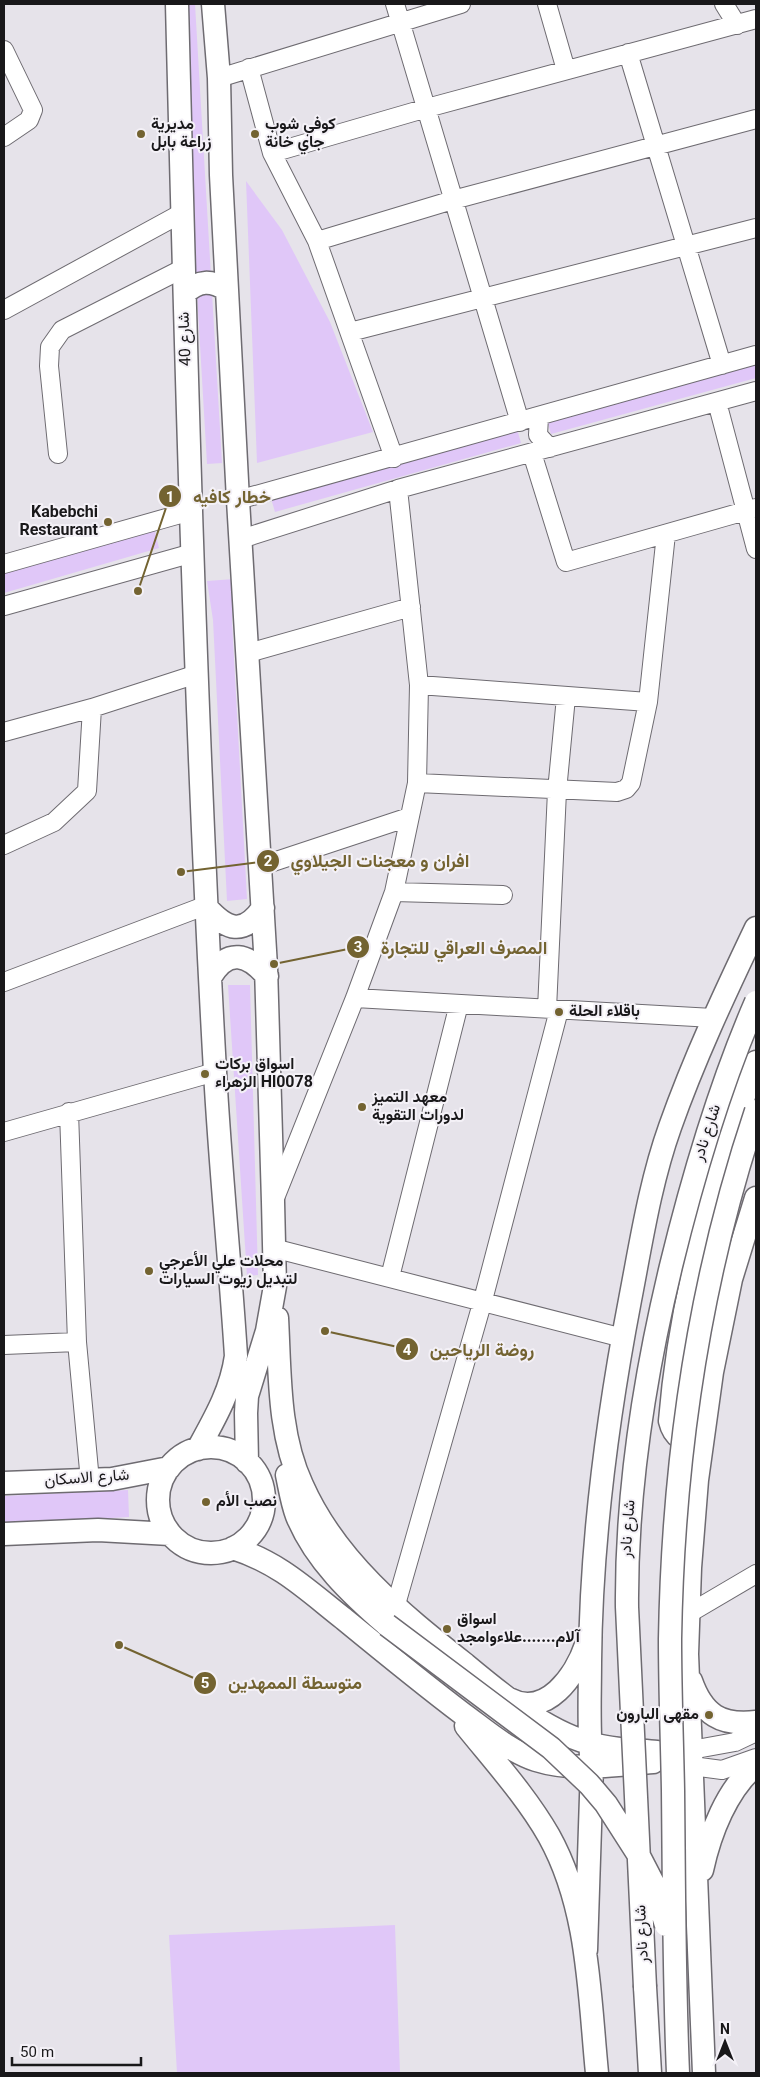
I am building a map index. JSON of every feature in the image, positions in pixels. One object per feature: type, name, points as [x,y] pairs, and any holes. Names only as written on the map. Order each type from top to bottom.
[{"type":"main road","name":"شارع 40","points":[[177,4],[191,511],[207,907],[215,1072],[236,1356],[232,1380],[225,1400],[198,1449]]},
{"type":"main road","points":[[213,4],[219,78],[227,290],[238,500],[267,976],[275,1286],[286,1471],[297,1516],[311,1541],[345,1586],[546,1724],[590,1744],[658,1757]]},
{"type":"main road","points":[[184,293],[199,283],[208,282],[227,290]]},
{"type":"main road","points":[[207,907],[222,923],[234,927],[251,922],[263,908]]},
{"type":"main road","points":[[503,1695],[514,1702],[539,1702],[561,1688],[574,1673],[583,1655],[589,1634],[598,1502],[623,1338],[648,1207],[669,1128],[713,1018],[756,928]]},
{"type":"main road","points":[[211,976],[216,968],[226,960],[238,957],[252,960],[267,976]]},
{"type":"main road","name":"شارع نادر","points":[[650,2073],[627,1607],[626,1546],[631,1495],[642,1400],[652,1347],[687,1200],[703,1144],[756,1002]]},
{"type":"main road","points":[[705,1418],[695,1439],[686,1441],[680,1439],[672,1428],[672,1400],[694,1271],[706,1219],[736,1118],[756,1062]]},
{"type":"main road","name":"شارع نادر","points":[[678,2073],[670,1638],[679,1486],[686,1420],[703,1310],[724,1219],[756,1111]]},
{"type":"main road","points":[[704,2073],[689,1756],[688,1614],[697,1480],[705,1418],[731,1280],[756,1198]]},
{"type":"main road","points":[[247,1462],[246,1413],[248,1396],[267,1331],[275,1286]]},
{"type":"main road","points":[[216,1448],[232,1452],[247,1462],[263,1491],[263,1508],[258,1525],[253,1532],[234,1548],[216,1553],[199,1552],[183,1546],[170,1534],[161,1518],[157,1501],[160,1483],[169,1468],[177,1459],[198,1449],[216,1448]]},
{"type":"main road","name":"شارع الاسكان","points":[[4,1483],[90,1481],[133,1476],[169,1468]]},
{"type":"main road","points":[[4,1534],[98,1530],[170,1534]]},
{"type":"main road","points":[[234,1548],[255,1555],[288,1574],[446,1701],[493,1736],[535,1760],[563,1766],[597,1766],[658,1757],[689,1756]]},
{"type":"main road","points":[[590,1614],[590,1744],[597,1766],[591,1804],[586,1950],[596,2073]]},
{"type":"main road","points":[[391,1616],[571,1765],[606,1804],[638,1854],[653,1883],[664,1913],[675,1988]]},
{"type":"main road","points":[[687,1654],[691,1682],[697,1697],[706,1709],[719,1720],[735,1723],[756,1722]]},
{"type":"main road","points":[[446,1701],[529,1804],[549,1837],[565,1872],[577,1908],[586,1950]]},
{"type":"main road","points":[[697,1905],[700,1876],[713,1832],[736,1787],[756,1765]]},
{"type":"street","points":[[395,4],[520,422]]},
{"type":"street","points":[[219,78],[460,4]]},
{"type":"street","points":[[547,4],[566,70]]},
{"type":"street","points":[[724,4],[737,25]]},
{"type":"street","points":[[272,153],[427,108],[756,19]]},
{"type":"street","points":[[4,50],[33,110],[29,120],[4,137]]},
{"type":"street","points":[[628,53],[722,365]]},
{"type":"street","points":[[249,68],[272,153],[318,241],[394,458]]},
{"type":"street","points":[[318,241],[453,200],[756,119]]},
{"type":"street","points":[[4,310],[182,213]]},
{"type":"street","points":[[350,332],[756,228]]},
{"type":"street","points":[[58,454],[50,347],[62,330],[184,268]]},
{"type":"street","points":[[238,500],[394,458],[756,355]]},
{"type":"street","points":[[241,540],[398,490],[756,391]]},
{"type":"street","points":[[717,402],[751,509],[756,549]]},
{"type":"street","points":[[538,417],[538,435],[550,448]]},
{"type":"street","points":[[532,453],[566,562],[751,509]]},
{"type":"street","points":[[273,1202],[356,998],[394,892],[417,783],[419,685],[398,490]]},
{"type":"street","points":[[4,564],[191,511]]},
{"type":"street","points":[[417,783],[557,791],[618,792],[626,789],[632,782],[648,702],[666,534]]},
{"type":"street","points":[[4,606],[193,553]]},
{"type":"street","points":[[248,652],[411,607]]},
{"type":"street","points":[[4,732],[92,708],[197,674]]},
{"type":"street","points":[[419,685],[648,702]]},
{"type":"street","points":[[391,1616],[483,1300],[553,1009],[557,791],[566,697]]},
{"type":"street","points":[[4,845],[54,822],[87,791],[92,708]]},
{"type":"street","points":[[261,866],[409,817]]},
{"type":"street","points":[[394,892],[503,895]]},
{"type":"street","points":[[4,982],[207,907]]},
{"type":"street","points":[[356,998],[713,1018]]},
{"type":"street","points":[[390,1277],[459,1004]]},
{"type":"street","points":[[4,1132],[215,1072]]},
{"type":"street","points":[[69,1112],[77,1342],[90,1481]]},
{"type":"street","points":[[273,1248],[483,1300],[623,1338]]},
{"type":"street","points":[[4,1346],[77,1342]]},
{"type":"street","points":[[688,1614],[756,1574]]},
{"type":"street","points":[[689,1756],[735,1742],[756,1732]]},
{"type":"street","points":[[689,1756],[722,1770],[756,1758]]},
{"type":"shaded area","points":[[180,4],[195,4],[222,463],[207,464]]},
{"type":"shaded area","points":[[246,181],[282,230],[330,322],[373,432],[257,463]]},
{"type":"shaded area","points":[[756,362],[756,378],[551,434],[546,417]]},
{"type":"shaded area","points":[[515,422],[521,443],[275,512],[270,495]]},
{"type":"shaded area","points":[[154,528],[159,548],[4,593],[4,571]]},
{"type":"shaded area","points":[[234,579],[232,621],[247,899],[227,901],[213,620],[207,581]]},
{"type":"shaded area","points":[[228,985],[250,985],[258,1275],[247,1276]]},
{"type":"shaded area","points":[[128,1490],[129,1517],[4,1524],[4,1496]]},
{"type":"shaded area","points":[[395,1925],[400,2073],[177,2073],[169,1935]]},
{"type":"place","name":"مديرية زراعة بابل","points":[[141,134]]},
{"type":"place","name":"كوفي شوب جاي خانة","points":[[255,134]]},
{"type":"place","name":"Kabebchi Restaurant","points":[[108,522]]},
{"type":"place","name":"خطار كافيه","points":[[138,591]]},
{"type":"place","name":"افران و معجنات الجيلاوي","points":[[181,872]]},
{"type":"place","name":"المصرف العراقي للتجارة","points":[[274,964]]},
{"type":"place","name":"باقلاء الحلة","points":[[559,1012]]},
{"type":"place","name":"اسواق بركات الزهراء Hl0078","points":[[205,1074]]},
{"type":"place","name":"معهد التميز لدورات التقوية","points":[[362,1107]]},
{"type":"place","name":"محلات علي الأعرجي لتبديل زيوت السيارات","points":[[149,1271]]},
{"type":"place","name":"روضة الرياحين","points":[[325,1331]]},
{"type":"place","name":"نصب الأم","points":[[206,1502]]},
{"type":"place","name":"اسواق آلام.......علاءوامجد","points":[[447,1629]]},
{"type":"place","name":"متوسطة الممهدين","points":[[119,1645]]},
{"type":"place","name":"مقهى البارون","points":[[709,1715]]}]
